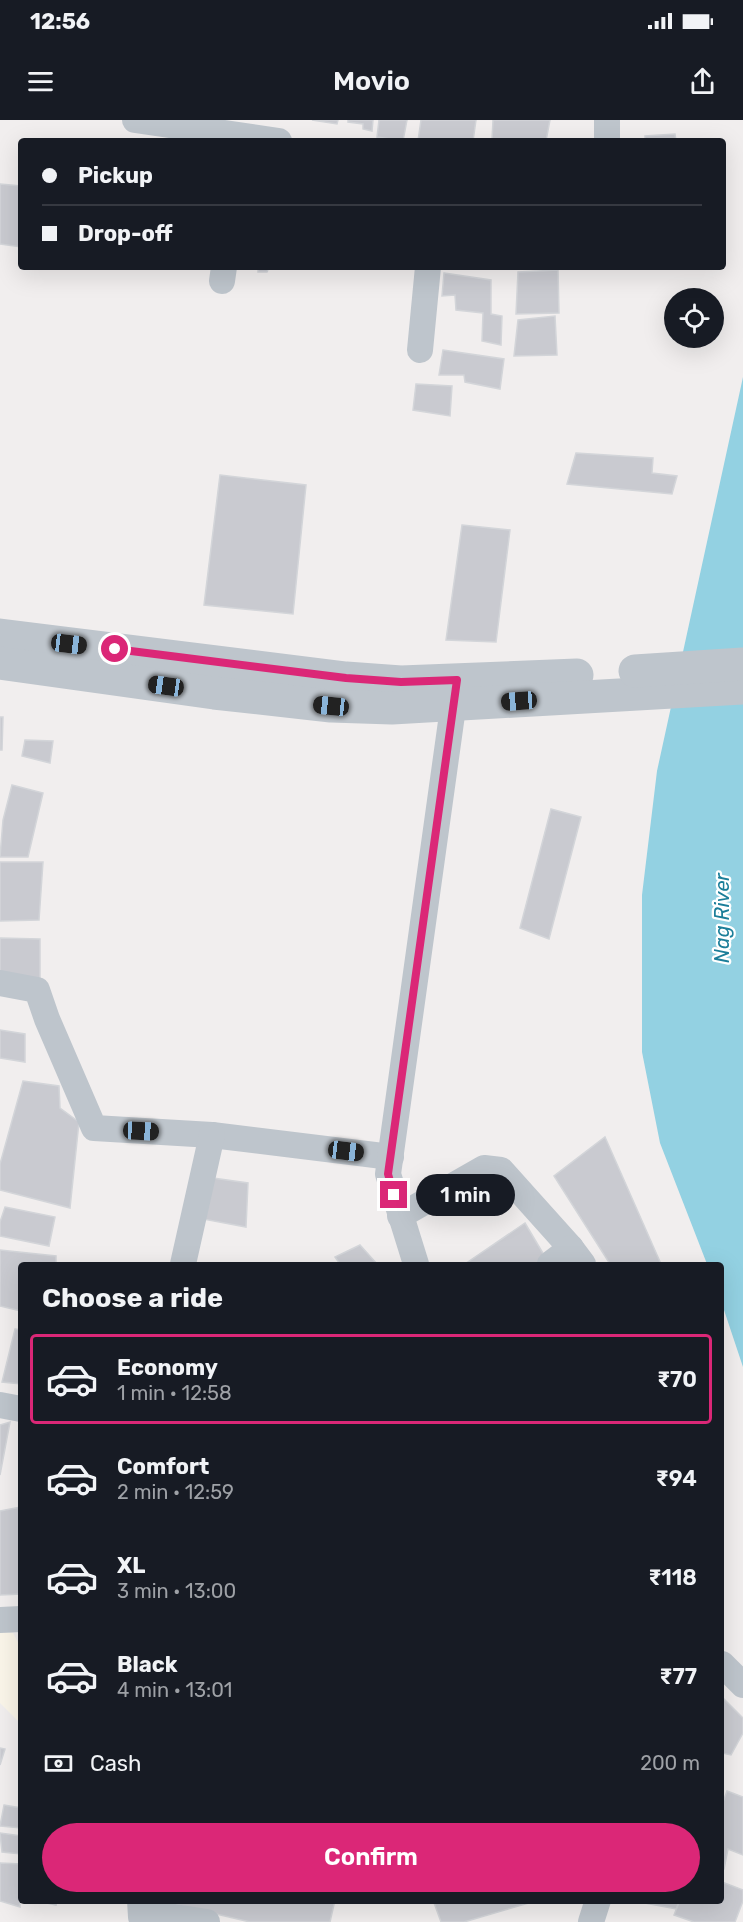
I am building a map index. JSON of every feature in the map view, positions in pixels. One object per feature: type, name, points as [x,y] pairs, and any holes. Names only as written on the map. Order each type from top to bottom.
[{"type":"street","points":[[135,120],[239,138]]},
{"type":"street","points":[[607,120],[607,138]]},
{"type":"street","points":[[420,350],[428,270]]},
{"type":"street","points":[[0,635],[346,678],[401,682],[455,693]]},
{"type":"street","points":[[0,663],[214,693],[331,706],[392,708],[455,693],[709,678],[743,664]]},
{"type":"street","points":[[709,678],[743,688]]},
{"type":"street","points":[[415,1262],[388,1174],[455,693]]},
{"type":"street","points":[[0,983],[37,990],[47,1019],[94,1128],[212,1135],[391,1157]]},
{"type":"street","points":[[183,1262],[212,1135]]},
{"type":"street","points":[[400,1216],[484,1168],[501,1170],[577,1256],[557,1262]]},
{"type":"street","points":[[0,1405],[18,1408]]},
{"type":"street","points":[[0,1620],[18,1619]]},
{"type":"street","points":[[724,1666],[743,1685]]},
{"type":"street","points":[[591,1922],[597,1904]]},
{"type":"street","points":[[141,1913],[207,1922]]},
{"type":"shaded area","points":[[0,1632],[13,1633],[18,1642],[18,1721],[0,1703]]},
{"type":"water","name":"Nag River","points":[[743,377],[743,1367],[724,1310],[724,1262],[706,1262],[660,1143],[642,1052],[642,895],[657,771]]},
{"type":"building","points":[[312,120],[338,120],[337,124]]},
{"type":"building","points":[[348,120],[373,120],[372,131],[363,129],[363,124],[348,122]]},
{"type":"building","points":[[379,120],[407,120],[404,138],[377,137]]},
{"type":"building","points":[[421,120],[476,120],[473,138],[418,138]]},
{"type":"building","points":[[493,120],[550,120],[547,138],[492,138]]},
{"type":"building","points":[[675,134],[676,138],[645,138],[645,136]]},
{"type":"building","points":[[0,184],[18,186],[18,247],[0,244]]},
{"type":"building","points":[[558,270],[559,313],[516,314],[518,272]]},
{"type":"building","points":[[444,273],[491,280],[491,314],[502,316],[501,345],[482,341],[483,313],[456,310],[455,295],[442,296]]},
{"type":"building","points":[[555,316],[557,355],[514,356],[518,320]]},
{"type":"building","points":[[443,350],[504,359],[500,389],[465,382],[464,375],[439,375]]},
{"type":"building","points":[[416,384],[452,386],[450,416],[413,410]]},
{"type":"building","points":[[576,453],[653,458],[652,473],[677,476],[672,494],[567,484]]},
{"type":"building","points":[[220,475],[306,485],[293,614],[204,605]]},
{"type":"building","points":[[462,525],[510,530],[496,642],[446,640]]},
{"type":"building","points":[[0,717],[3,717],[2,750],[0,750]]},
{"type":"building","points":[[25,740],[53,741],[50,763],[22,756]]},
{"type":"building","points":[[12,785],[43,793],[28,857],[0,857],[3,820]]},
{"type":"building","points":[[551,809],[581,817],[549,939],[520,928]]},
{"type":"building","points":[[0,862],[43,862],[39,920],[0,921]]},
{"type":"building","points":[[0,938],[40,939],[40,982],[0,972]]},
{"type":"building","points":[[0,1030],[25,1034],[25,1062],[0,1058]]},
{"type":"building","points":[[23,1081],[59,1086],[60,1108],[79,1122],[70,1208],[0,1190],[0,1164]]},
{"type":"building","points":[[605,1137],[660,1262],[609,1262],[554,1176]]},
{"type":"building","points":[[213,1178],[248,1183],[246,1227],[203,1219]]},
{"type":"building","points":[[5,1207],[55,1217],[49,1246],[0,1236],[0,1222]]},
{"type":"building","points":[[525,1223],[547,1260],[544,1262],[468,1262]]},
{"type":"building","points":[[360,1245],[375,1262],[339,1262],[335,1257]]},
{"type":"building","points":[[0,1250],[56,1256],[56,1262],[18,1262],[18,1310],[0,1306]]},
{"type":"building","points":[[15,1329],[18,1330],[18,1384],[2,1382]]},
{"type":"building","points":[[10,1422],[0,1475],[0,1425]]},
{"type":"building","points":[[18,1508],[18,1594],[0,1595],[0,1511]]},
{"type":"building","points":[[724,1699],[743,1718],[743,1733],[731,1755],[724,1753]]},
{"type":"building","points":[[0,1748],[5,1749],[0,1765]]},
{"type":"building","points":[[727,1791],[743,1797],[743,1855],[728,1849],[724,1869],[724,1799]]},
{"type":"building","points":[[4,1805],[18,1807],[18,1828],[0,1826]]},
{"type":"building","points":[[0,1833],[18,1836],[18,1854],[2,1852]]},
{"type":"building","points":[[0,1863],[18,1864],[18,1904],[20,1907],[0,1901]]},
{"type":"building","points":[[724,1883],[743,1890],[743,1901],[735,1922],[694,1922],[674,1915],[678,1904],[724,1904]]},
{"type":"building","points":[[174,1904],[334,1904],[330,1922],[250,1922]]},
{"type":"building","points":[[434,1904],[525,1904],[464,1922],[441,1922]]},
{"type":"building","points":[[650,1904],[678,1904],[676,1909]]},
{"type":"route","points":[[115,649],[346,678],[401,682],[457,680],[388,1174],[394,1195]]}]
